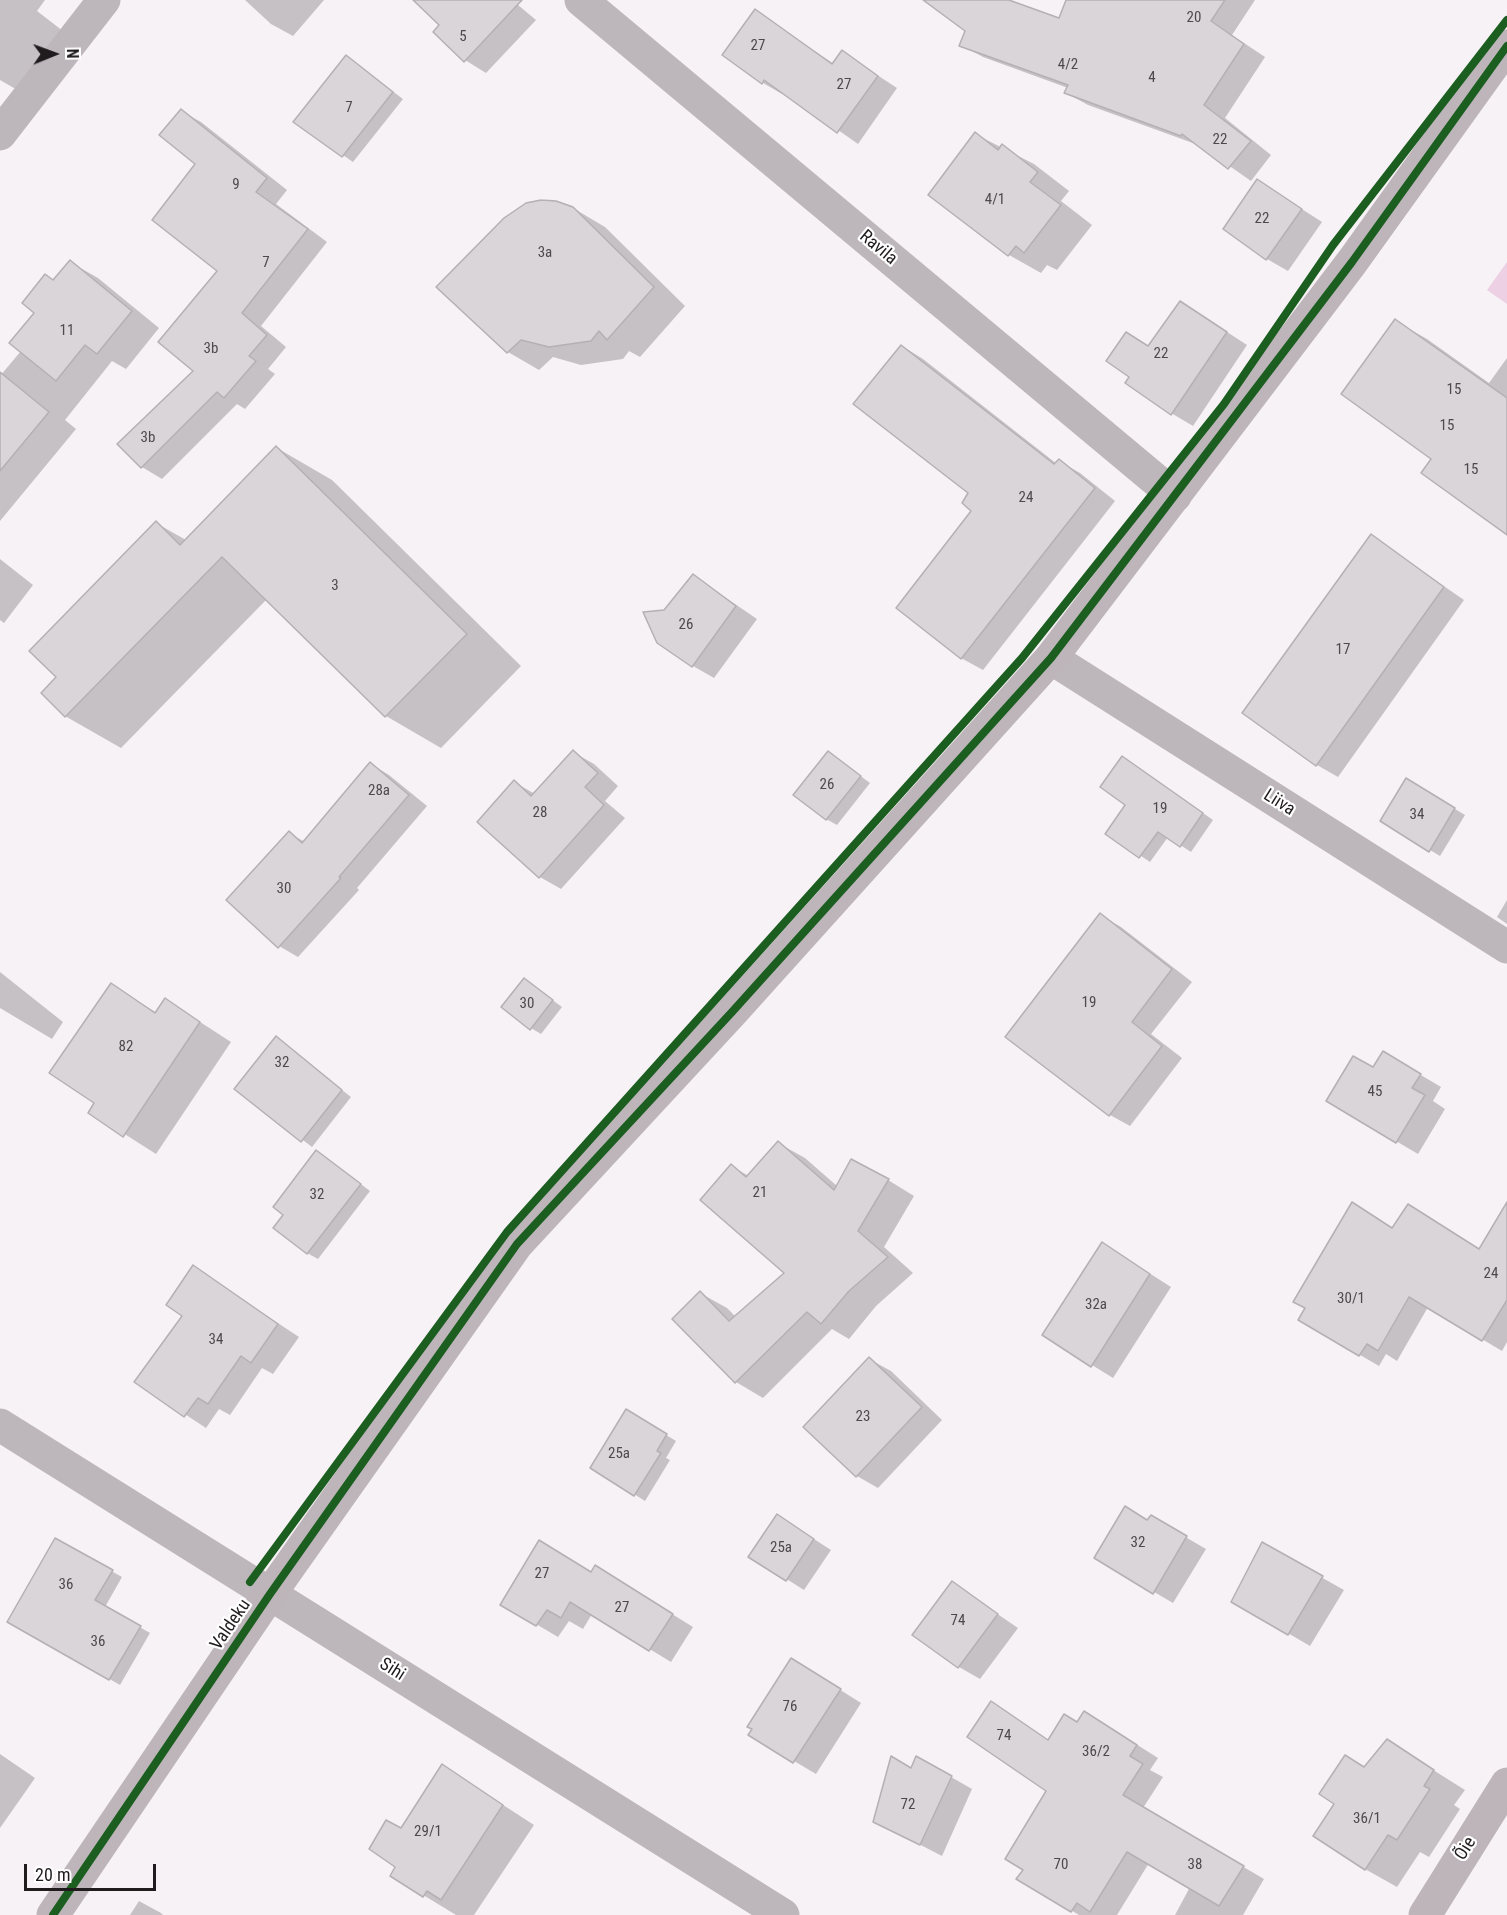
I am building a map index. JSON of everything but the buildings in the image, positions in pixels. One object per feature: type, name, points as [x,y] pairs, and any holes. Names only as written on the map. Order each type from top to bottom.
[{"type":"street","points":[[0,134],[104,0]]},
{"type":"street","name":"Ravila","points":[[581,0],[1175,496]]},
{"type":"street","name":"Valdeku","points":[[53,1915],[270,1594],[517,1244],[740,1003],[1051,658],[1352,261],[1507,46]]},
{"type":"street","name":"Liiva","points":[[1051,658],[1507,947]]},
{"type":"street","name":"Sihi","points":[[0,1425],[783,1915]]},
{"type":"street","name":"Õie","points":[[1425,1915],[1507,1784]]},
{"type":"shaded area","points":[[1507,262],[1507,304],[1487,290]]},
{"type":"cycle path","points":[[250,1582],[507,1232],[1022,658],[1224,404],[1333,245],[1507,20]]},
{"type":"cycle path","points":[[53,1915],[270,1594],[517,1244],[732,1012],[1051,658],[1352,262],[1507,46]]}]
